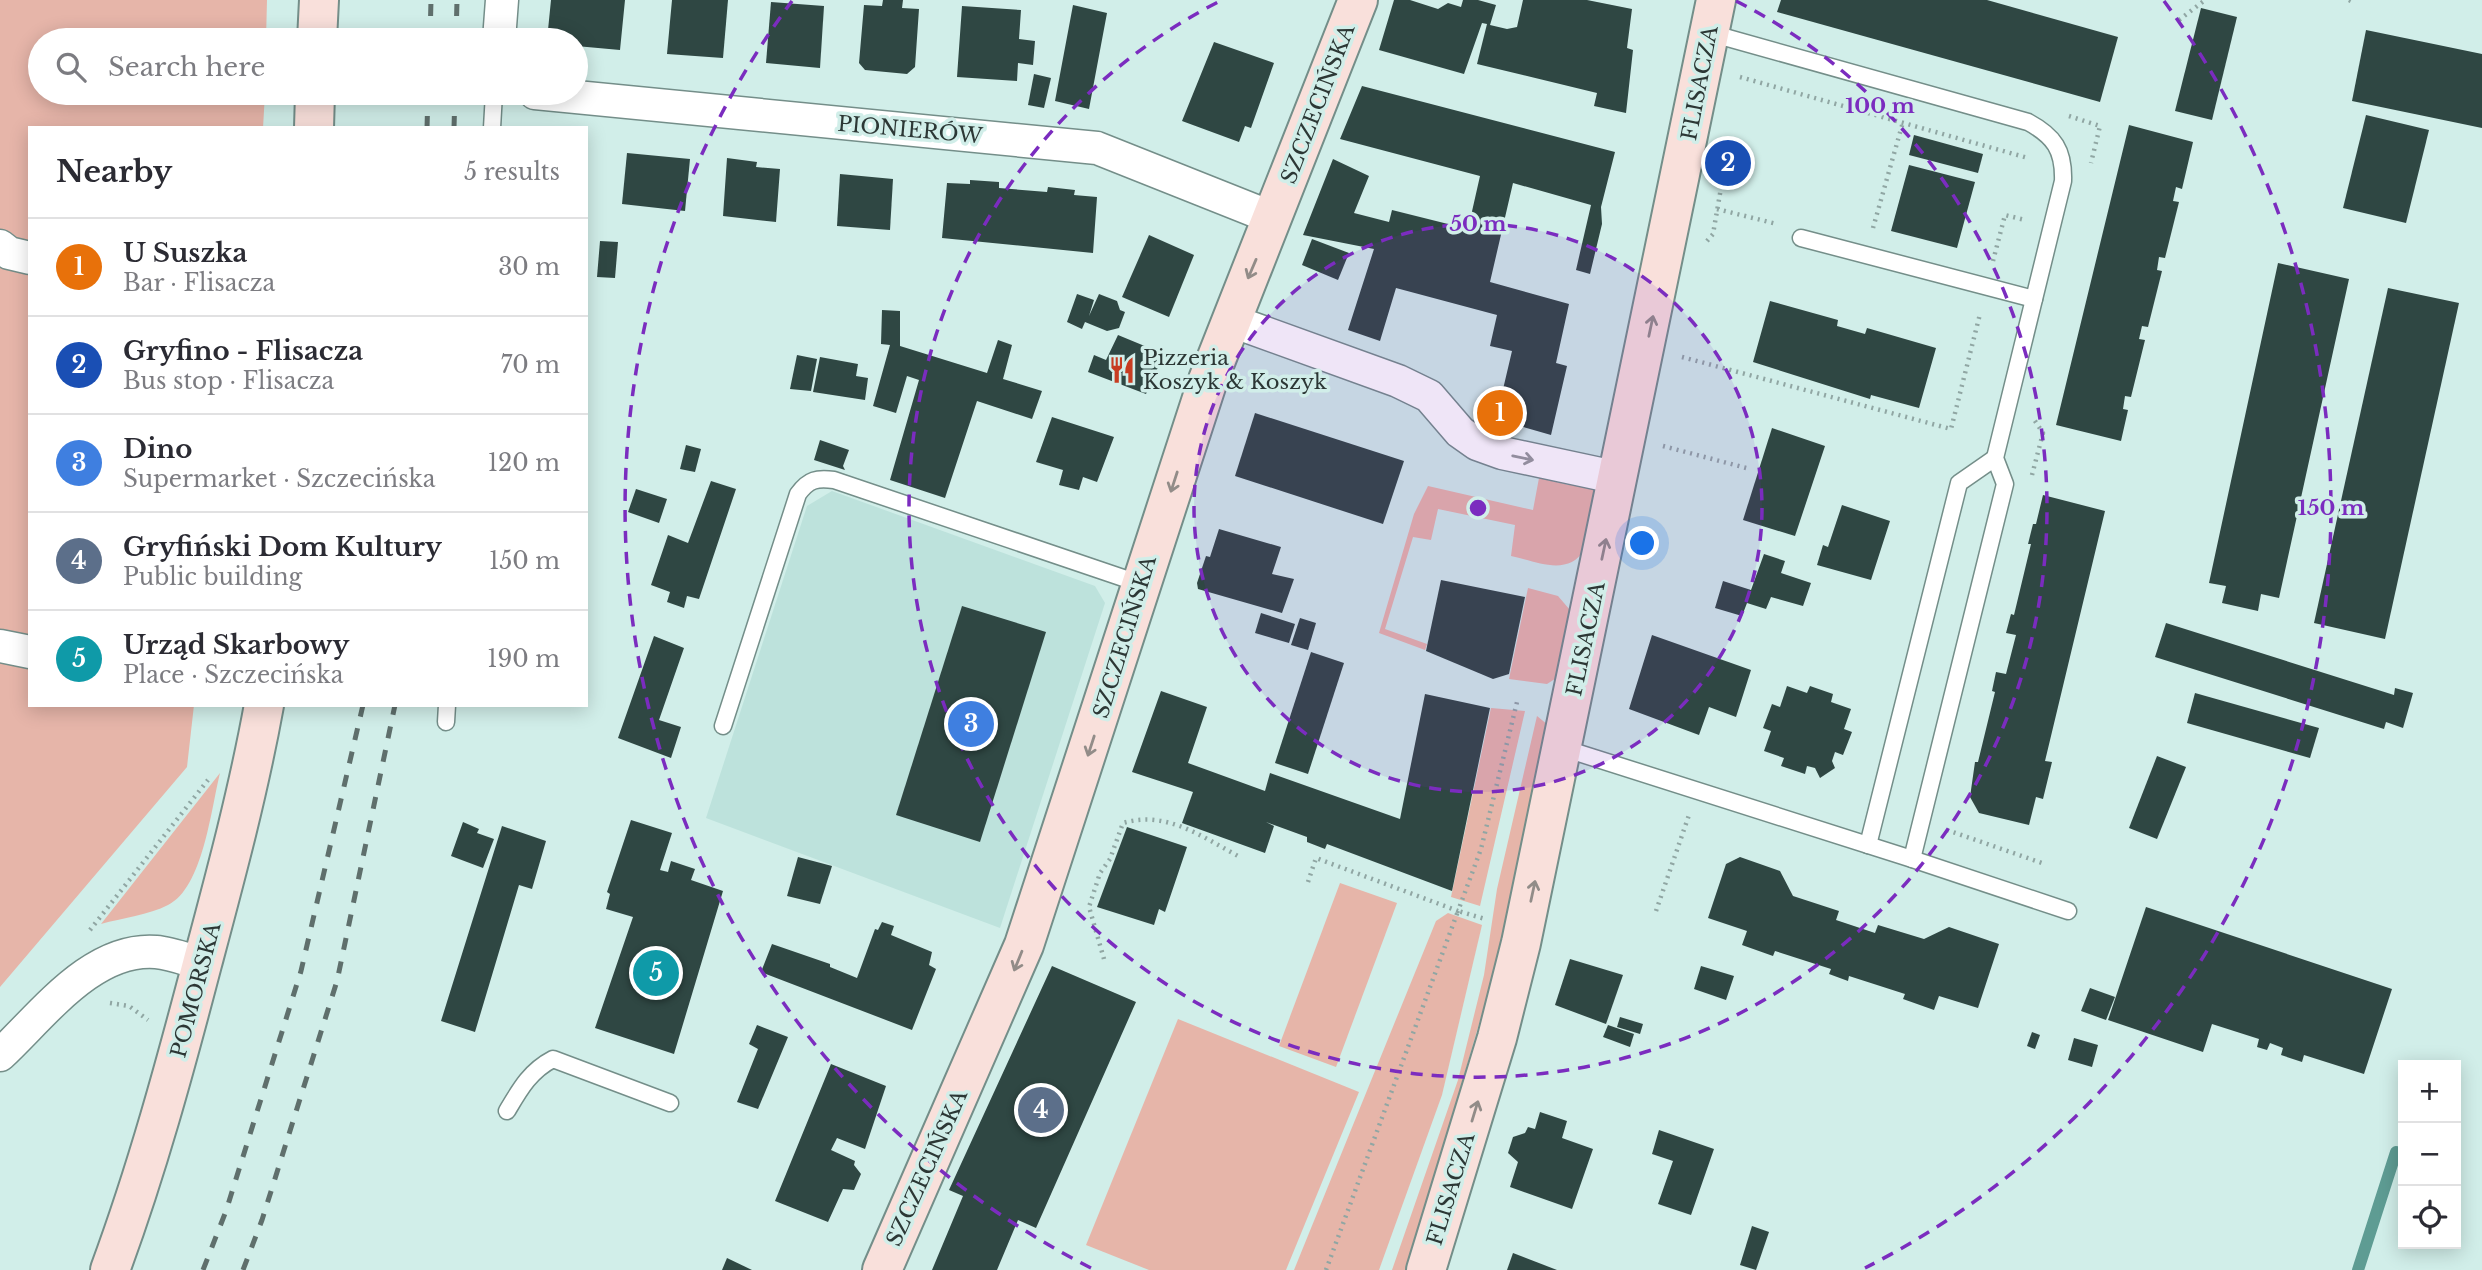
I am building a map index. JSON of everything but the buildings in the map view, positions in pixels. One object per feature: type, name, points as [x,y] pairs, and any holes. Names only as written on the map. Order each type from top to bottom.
[{"type":"street","points":[[318,28],[319,0]]},
{"type":"street","points":[[500,28],[502,0]]},
{"type":"street","name":"SZCZECIŃSKA","points":[[882,1270],[1024,945],[1190,433],[1358,0]]},
{"type":"street","name":"FLISACZA","points":[[1426,1270],[1506,1005],[1563,748],[1713,16]]},
{"type":"street","name":"PIONIERÓW","points":[[588,98],[1097,148],[1273,218]]},
{"type":"street","points":[[314,126],[315,105]]},
{"type":"street","points":[[1232,321],[1398,381],[1429,396],[1460,432],[1477,444],[1502,453],[1619,478]]},
{"type":"street","points":[[0,646],[28,652]]},
{"type":"street","name":"POMORSKA","points":[[110,1270],[158,1125],[202,964],[240,821],[264,707]]},
{"type":"street","points":[[0,1055],[97,965],[121,955],[156,952],[202,964]]},
{"type":"lane","points":[[1713,16],[1913,90],[2028,122],[2047,132],[2058,145],[2064,162],[2063,181],[1995,458],[2005,484],[1912,859]]},
{"type":"lane","points":[[492,126],[493,105]]},
{"type":"lane","points":[[1801,238],[2034,299]]},
{"type":"lane","points":[[1868,845],[1959,483],[1995,458]]},
{"type":"lane","points":[[723,726],[798,494],[807,482],[818,478],[834,480],[1142,585]]},
{"type":"lane","points":[[446,722],[447,707]]},
{"type":"lane","points":[[1563,748],[2068,911]]},
{"type":"lane","points":[[507,1111],[526,1079],[538,1067],[553,1059],[670,1102]]},
{"type":"path","points":[[2179,20],[2205,0]]},
{"type":"path","points":[[1733,75],[2035,160]]},
{"type":"path","points":[[1869,241],[1913,90]]},
{"type":"path","points":[[2061,114],[2100,126],[2090,166]]},
{"type":"path","points":[[1717,209],[1780,224],[1801,238]]},
{"type":"path","points":[[1677,355],[1951,429],[2005,215],[2032,222]]},
{"type":"path","points":[[1650,443],[1750,469]]},
{"type":"path","points":[[1326,1270],[1481,849],[1518,698]]},
{"type":"path","points":[[85,937],[215,770]]},
{"type":"path","points":[[1656,911],[1691,808]]},
{"type":"path","points":[[1104,959],[1089,907],[1100,873],[1110,859],[1123,823],[1143,817],[1175,824],[1240,857]]},
{"type":"path","points":[[1947,830],[2042,863]]},
{"type":"path","points":[[1308,882],[1316,858],[1485,919]]},
{"type":"shaded area","points":[[0,0],[267,0],[266,28],[28,28],[28,105],[264,105],[263,126],[28,126],[28,707],[194,707],[187,767],[0,987]]},
{"type":"shaded area","points":[[1539,478],[1569,485],[1582,479],[1598,483],[1585,549],[1578,558],[1570,563],[1552,565],[1511,556],[1515,525],[1438,509],[1431,540],[1413,537],[1385,629],[1427,644],[1425,650],[1379,633],[1414,514],[1428,486],[1533,510]]},
{"type":"shaded area","points":[[832,491],[1095,586],[1105,603],[1000,928],[706,818],[807,506]]},
{"type":"shaded area","points":[[1528,588],[1558,596],[1570,610],[1558,677],[1547,684],[1509,679]]},
{"type":"shaded area","points":[[1491,708],[1525,711],[1480,906],[1451,897]]},
{"type":"shaded area","points":[[1537,716],[1548,725],[1493,976],[1407,1270],[1392,1270],[1458,1080],[1484,975],[1497,889]]},
{"type":"shaded area","points":[[220,773],[204,846],[190,882],[180,896],[168,905],[152,911],[101,924]]},
{"type":"shaded area","points":[[1340,883],[1397,903],[1336,1067],[1279,1046]]},
{"type":"shaded area","points":[[1448,913],[1482,925],[1442,1095],[1379,1270],[1294,1270],[1436,921]]},
{"type":"shaded area","points":[[1178,1019],[1359,1092],[1286,1270],[1149,1270],[1086,1245]]},
{"type":"waterway","points":[[2358,1270],[2396,1152]]},
{"type":"railway","points":[[430,28],[431,0]]},
{"type":"railway","points":[[456,28],[457,0]]},
{"type":"railway","points":[[427,126],[428,105]]},
{"type":"railway","points":[[454,126],[455,105]]},
{"type":"railway","points":[[203,1270],[226,1211],[301,971],[363,707]]},
{"type":"railway","points":[[243,1270],[262,1220],[337,981],[395,707]]},
{"type":"place","name":"Gryfino - Flisacza","points":[[1728,163]]},
{"type":"place","name":"Pizzeria Koszyk & Koszyk","points":[[1122,370]]},
{"type":"place","name":"U Suszka","points":[[1500,413]]},
{"type":"place","name":"Dino","points":[[971,724]]},
{"type":"place","name":"Urząd Skarbowy","points":[[656,973]]},
{"type":"place","name":"Gryfiński Dom Kultury","points":[[1041,1110]]}]
